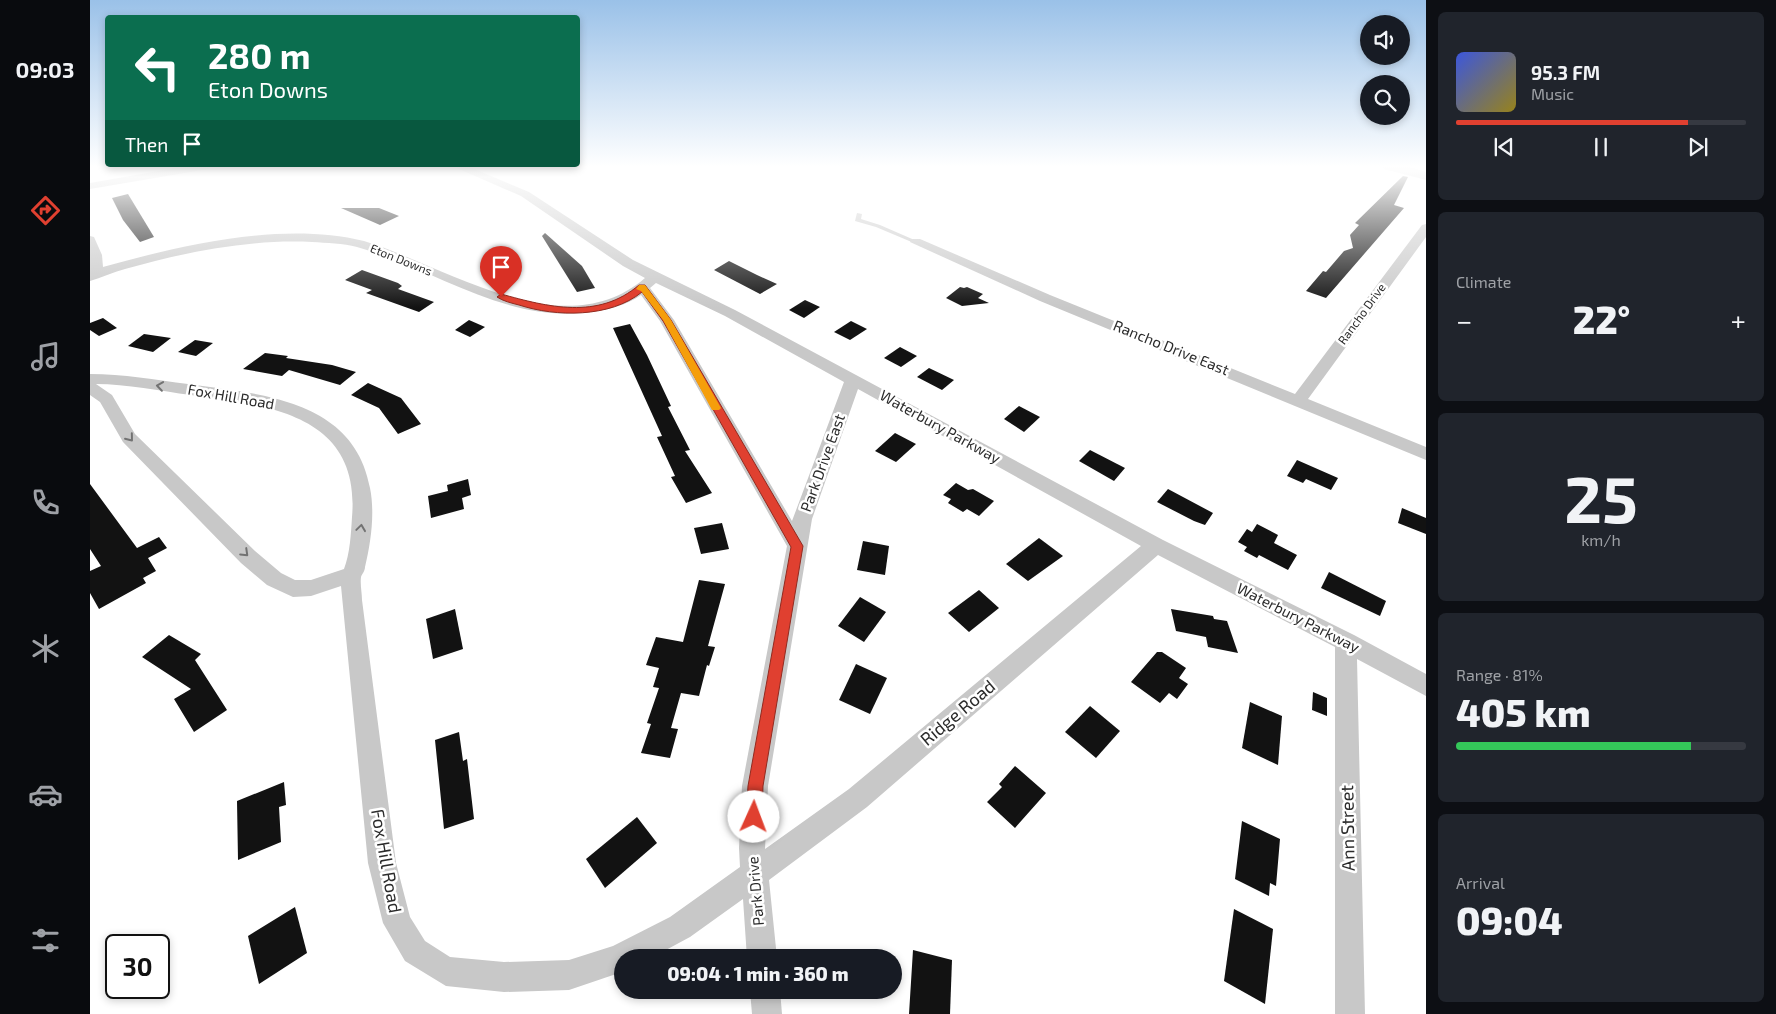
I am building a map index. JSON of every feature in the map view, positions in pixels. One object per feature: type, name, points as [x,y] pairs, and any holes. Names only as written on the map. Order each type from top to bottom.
[{"type":"street","name":"Waterbury Parkway","points":[[554,213],[628,263],[648,282],[730,313],[1156,545],[1346,642],[1426,686]]},
{"type":"street","name":"Rancho Drive","points":[[1299,400],[1426,228]]},
{"type":"street","name":"Eton Downs","points":[[91,275],[191,249],[267,239],[306,238],[362,244],[486,292],[531,306],[559,310],[591,309],[632,296],[648,282]]},
{"type":"street","points":[[90,240],[99,262],[91,275]]},
{"type":"street","name":"Rancho Drive East","points":[[916,242],[1046,298],[1299,400],[1426,454]]},
{"type":"street","points":[[648,282],[667,320],[797,546]]},
{"type":"street","name":"Fox Hill Road","points":[[90,379],[113,380],[270,402],[306,414],[319,421],[336,434],[348,452],[359,479],[363,512],[355,569],[351,575],[352,600],[382,863],[397,923],[415,951],[446,971],[504,977],[569,975],[618,959],[680,927],[754,874]]},
{"type":"street","name":"Park Drive East","points":[[797,546],[802,519],[853,380]]},
{"type":"street","points":[[90,387],[106,399],[128,438],[248,557],[274,579],[293,589],[312,588],[351,575]]},
{"type":"street","name":"Ridge Road","points":[[754,874],[858,798],[1156,545]]},
{"type":"street","name":"Park Drive","points":[[761,949],[752,848],[755,786],[797,546]]},
{"type":"street","name":"Ann Street","points":[[1346,642],[1350,1014]]},
{"type":"street","points":[[766,999],[767,1014]]},
{"type":"lane","points":[[859,214],[857,220],[878,226],[916,242]]},
{"type":"building","points":[[120,213],[140,213],[154,237],[140,242]]},
{"type":"building","points":[[353,213],[392,213],[399,216],[380,225]]},
{"type":"building","points":[[1365,213],[1399,213],[1326,298],[1306,291],[1344,251],[1353,248],[1350,235],[1359,225],[1355,223]]},
{"type":"building","points":[[545,233],[582,266],[595,288],[577,292],[542,236]]},
{"type":"building","points":[[729,261],[777,284],[760,294],[714,270]]},
{"type":"building","points":[[362,270],[398,283],[402,286],[398,289],[434,302],[419,312],[366,293],[372,290],[345,280]]},
{"type":"building","points":[[960,287],[967,287],[983,294],[978,298],[989,303],[962,306],[946,298]]},
{"type":"building","points":[[805,300],[820,307],[804,318],[789,310]]},
{"type":"building","points":[[103,318],[117,328],[99,336],[90,330],[90,323]]},
{"type":"building","points":[[469,320],[485,327],[470,337],[455,330]]},
{"type":"building","points":[[851,321],[867,329],[850,340],[834,332]]},
{"type":"building","points":[[630,324],[647,355],[671,406],[668,407],[690,450],[685,451],[712,493],[686,503],[671,477],[675,476],[657,437],[662,436],[613,328]]},
{"type":"building","points":[[144,334],[171,338],[153,352],[128,346]]},
{"type":"building","points":[[195,340],[213,343],[196,356],[178,352]]},
{"type":"building","points":[[900,347],[917,356],[901,367],[884,358]]},
{"type":"building","points":[[265,353],[332,365],[356,372],[340,385],[289,370],[282,376],[243,369]]},
{"type":"building","points":[[929,368],[954,380],[942,390],[917,377]]},
{"type":"building","points":[[368,383],[401,398],[421,424],[398,434],[379,408],[351,395]]},
{"type":"building","points":[[1019,406],[1040,417],[1024,432],[1004,419]]},
{"type":"building","points":[[895,433],[916,444],[896,462],[875,451]]},
{"type":"building","points":[[1090,450],[1125,468],[1114,481],[1079,461]]},
{"type":"building","points":[[1297,460],[1338,478],[1331,490],[1306,479],[1303,483],[1287,476]]},
{"type":"building","points":[[468,479],[471,495],[462,498],[464,509],[431,518],[428,496],[448,491],[447,485]]},
{"type":"building","points":[[956,483],[968,490],[973,489],[994,501],[979,516],[967,509],[963,512],[948,503],[951,499],[943,495]]},
{"type":"building","points":[[90,484],[137,548],[159,537],[167,548],[148,558],[156,571],[143,578],[146,583],[99,609],[90,593],[90,571],[101,566],[90,549]]},
{"type":"building","points":[[1168,489],[1213,513],[1205,525],[1157,502]]},
{"type":"building","points":[[1402,508],[1426,518],[1426,534],[1398,523]]},
{"type":"building","points":[[722,523],[729,549],[701,554],[694,528]]},
{"type":"building","points":[[1257,524],[1278,535],[1274,543],[1297,555],[1288,570],[1259,555],[1257,558],[1244,551],[1247,547],[1238,542],[1247,529],[1252,532]]},
{"type":"building","points":[[1039,538],[1063,556],[1028,581],[1006,564]]},
{"type":"building","points":[[863,541],[889,546],[885,575],[857,570]]},
{"type":"building","points":[[1329,572],[1386,601],[1380,616],[1321,588]]},
{"type":"building","points":[[699,580],[725,584],[708,646],[715,647],[709,666],[707,665],[699,696],[681,693],[671,728],[678,729],[670,758],[641,753],[651,724],[647,723],[659,688],[653,687],[659,668],[646,665],[656,637],[683,642]]},
{"type":"building","points":[[979,590],[999,608],[969,632],[948,613]]},
{"type":"building","points":[[860,597],[886,612],[864,642],[838,626]]},
{"type":"building","points":[[455,609],[463,649],[433,659],[426,619]]},
{"type":"building","points":[[1171,609],[1213,616],[1214,619],[1227,621],[1238,653],[1208,647],[1206,637],[1176,631]]},
{"type":"building","points":[[169,635],[201,654],[195,660],[227,710],[194,732],[174,699],[191,689],[142,657]]},
{"type":"building","points":[[1157,652],[1162,652],[1186,668],[1179,678],[1188,684],[1177,699],[1169,693],[1160,703],[1131,682]]},
{"type":"building","points":[[856,664],[887,678],[870,714],[839,700]]},
{"type":"building","points":[[1313,692],[1327,698],[1327,716],[1312,710]]},
{"type":"building","points":[[1250,702],[1282,716],[1278,765],[1242,748]]},
{"type":"building","points":[[1090,706],[1120,731],[1096,758],[1065,732]]},
{"type":"building","points":[[459,732],[463,761],[467,759],[474,819],[444,829],[435,740]]},
{"type":"building","points":[[1015,766],[1046,793],[1015,828],[987,802],[1002,787],[999,784]]},
{"type":"building","points":[[284,782],[286,805],[279,807],[281,842],[238,860],[237,801]]},
{"type":"building","points":[[637,817],[657,843],[605,888],[586,859]]},
{"type":"building","points":[[1242,821],[1280,839],[1276,886],[1270,883],[1269,896],[1235,879]]},
{"type":"building","points":[[295,907],[307,953],[259,984],[248,936]]},
{"type":"building","points":[[1234,909],[1273,929],[1265,1004],[1224,981]]},
{"type":"building","points":[[913,950],[952,960],[950,1014],[909,1014]]},
{"type":"slow traffic","points":[[640,289],[642,287],[667,320],[716,408]]},
{"type":"route","points":[[501,297],[531,306],[559,310],[585,310],[605,306],[632,296],[642,287],[667,320],[715,407],[797,546],[755,786],[754,817]]}]
